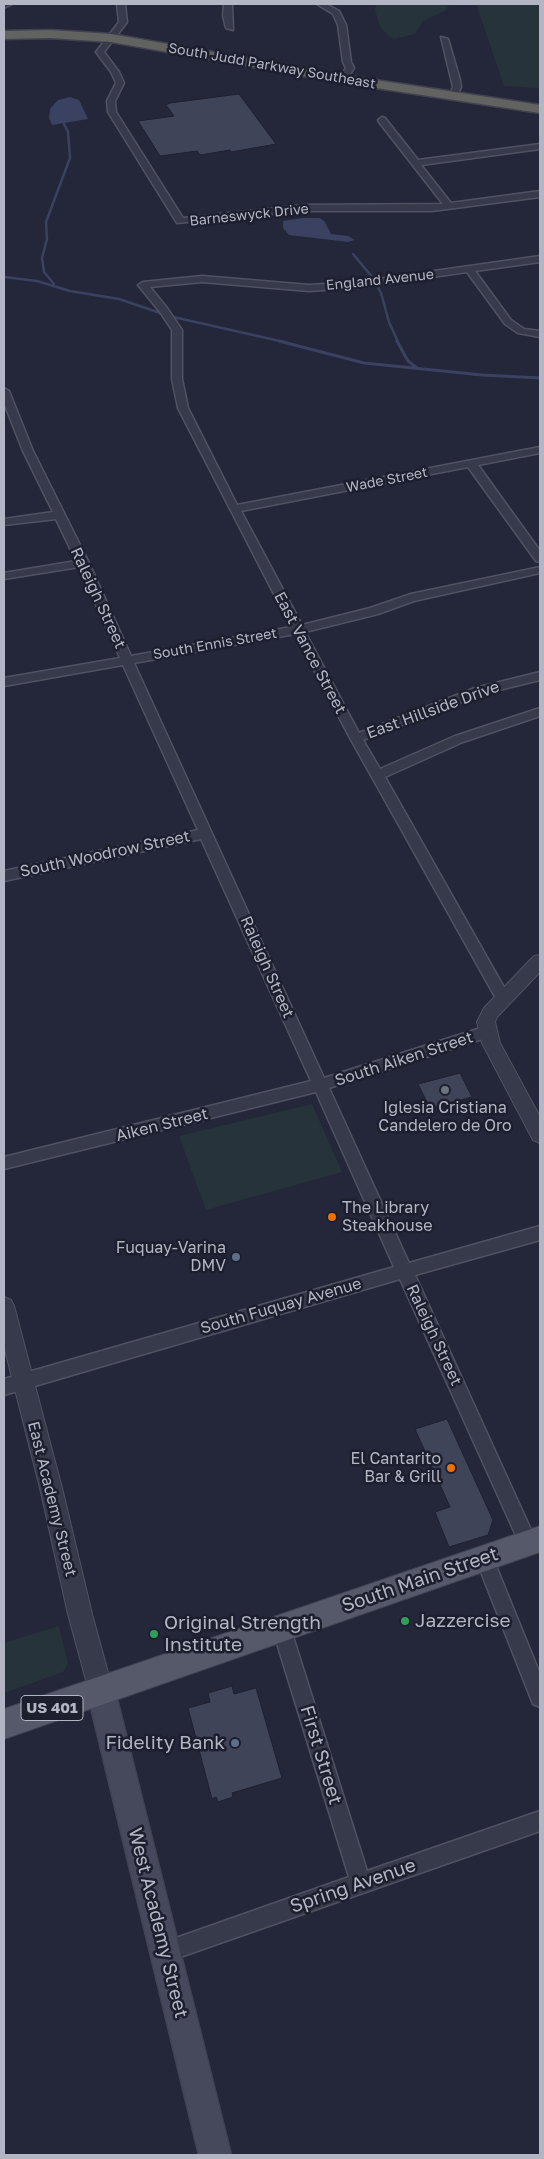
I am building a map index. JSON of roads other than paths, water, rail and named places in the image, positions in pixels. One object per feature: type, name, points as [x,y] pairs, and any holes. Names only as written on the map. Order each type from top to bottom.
[{"type":"highway","name":"South Judd Parkway Southeast","points":[[4,35],[50,34],[111,38],[338,78],[540,109]]},
{"type":"main road","name":"South Main Street","points":[[101,1691],[281,1627],[534,1541]]},
{"type":"main road","name":"US 401","points":[[4,1724],[101,1691]]},
{"type":"main road","name":"West Academy Street","points":[[101,1691],[215,2155]]},
{"type":"street","points":[[4,6],[8,4]]},
{"type":"street","name":"Barneswyck Drive","points":[[121,4],[123,22],[100,52],[115,72],[120,83],[111,101],[112,112],[180,221],[304,208],[432,208],[540,194]]},
{"type":"street","points":[[228,4],[227,16],[230,28]]},
{"type":"street","points":[[320,4],[336,12],[340,19],[347,62],[350,68],[338,78]]},
{"type":"street","points":[[444,39],[456,80],[457,87],[453,96]]},
{"type":"street","points":[[382,120],[449,206]]},
{"type":"street","points":[[415,163],[540,146]]},
{"type":"street","name":"England Avenue","points":[[152,296],[143,285],[202,279],[318,287],[357,285],[540,259]]},
{"type":"street","points":[[470,270],[508,322],[521,331],[540,334]]},
{"type":"street","name":"East Vance Street","points":[[152,296],[177,330],[177,380],[183,408],[297,630],[356,738],[504,998]]},
{"type":"street","name":"Raleigh Street","points":[[4,391],[28,451],[83,563],[405,1271],[534,1541]]},
{"type":"street","name":"Wade Street","points":[[234,509],[540,450]]},
{"type":"street","points":[[471,463],[540,559]]},
{"type":"street","points":[[4,522],[58,515]]},
{"type":"street","points":[[4,576],[83,563]]},
{"type":"street","name":"South Ennis Street","points":[[4,682],[297,630],[374,610],[411,598],[540,570]]},
{"type":"street","name":"East Hillside Drive","points":[[356,738],[380,731],[415,715],[472,694],[540,676]]},
{"type":"street","points":[[378,775],[458,739],[540,712]]},
{"type":"street","name":"South Woodrow Street","points":[[4,876],[206,833]]},
{"type":"street","points":[[540,961],[490,1012],[486,1022],[487,1032],[540,1135]]},
{"type":"street","name":"South Aiken Street","points":[[320,1085],[487,1032]]},
{"type":"street","name":"Aiken Street","points":[[4,1163],[320,1085]]},
{"type":"street","name":"South Fuquay Avenue","points":[[13,1384],[540,1233]]},
{"type":"street","name":"East Academy Street","points":[[4,1306],[13,1384],[51,1488],[80,1614],[101,1691]]},
{"type":"street","points":[[484,1558],[540,1697]]},
{"type":"street","name":"First Street","points":[[281,1627],[361,1883]]},
{"type":"street","name":"Spring Avenue","points":[[166,1951],[540,1821]]},
{"type":"water","points":[[70,97],[79,100],[88,119],[52,125],[49,118],[50,109],[58,100]]},
{"type":"water","points":[[320,218],[325,222],[331,234],[348,236],[355,240],[348,242],[289,235],[283,228],[283,221]]},
{"type":"waterway","points":[[54,284],[44,272],[42,258],[47,239],[46,222],[70,158],[68,132],[64,124],[65,119]]},
{"type":"waterway","points":[[353,254],[373,278],[381,293],[389,322],[398,342]]},
{"type":"waterway","points":[[4,277],[37,281],[70,291],[119,299],[169,316],[284,342]]},
{"type":"waterway","points":[[279,341],[364,363],[482,375],[540,378]]},
{"type":"waterway","points":[[397,341],[408,361],[417,368]]},
{"type":"place","name":"Iglesia Cristiana Candelero de Oro","points":[[445,1090]]},
{"type":"place","name":"The Library Steakhouse","points":[[332,1217]]},
{"type":"place","name":"Fuquay-Varina DMV","points":[[236,1257]]},
{"type":"place","name":"El Cantarito Bar & Grill","points":[[451,1468]]},
{"type":"place","name":"Jazzercise","points":[[405,1621]]},
{"type":"place","name":"Original Strength Institute","points":[[154,1634]]},
{"type":"place","name":"Fidelity Bank","points":[[235,1743]]}]
